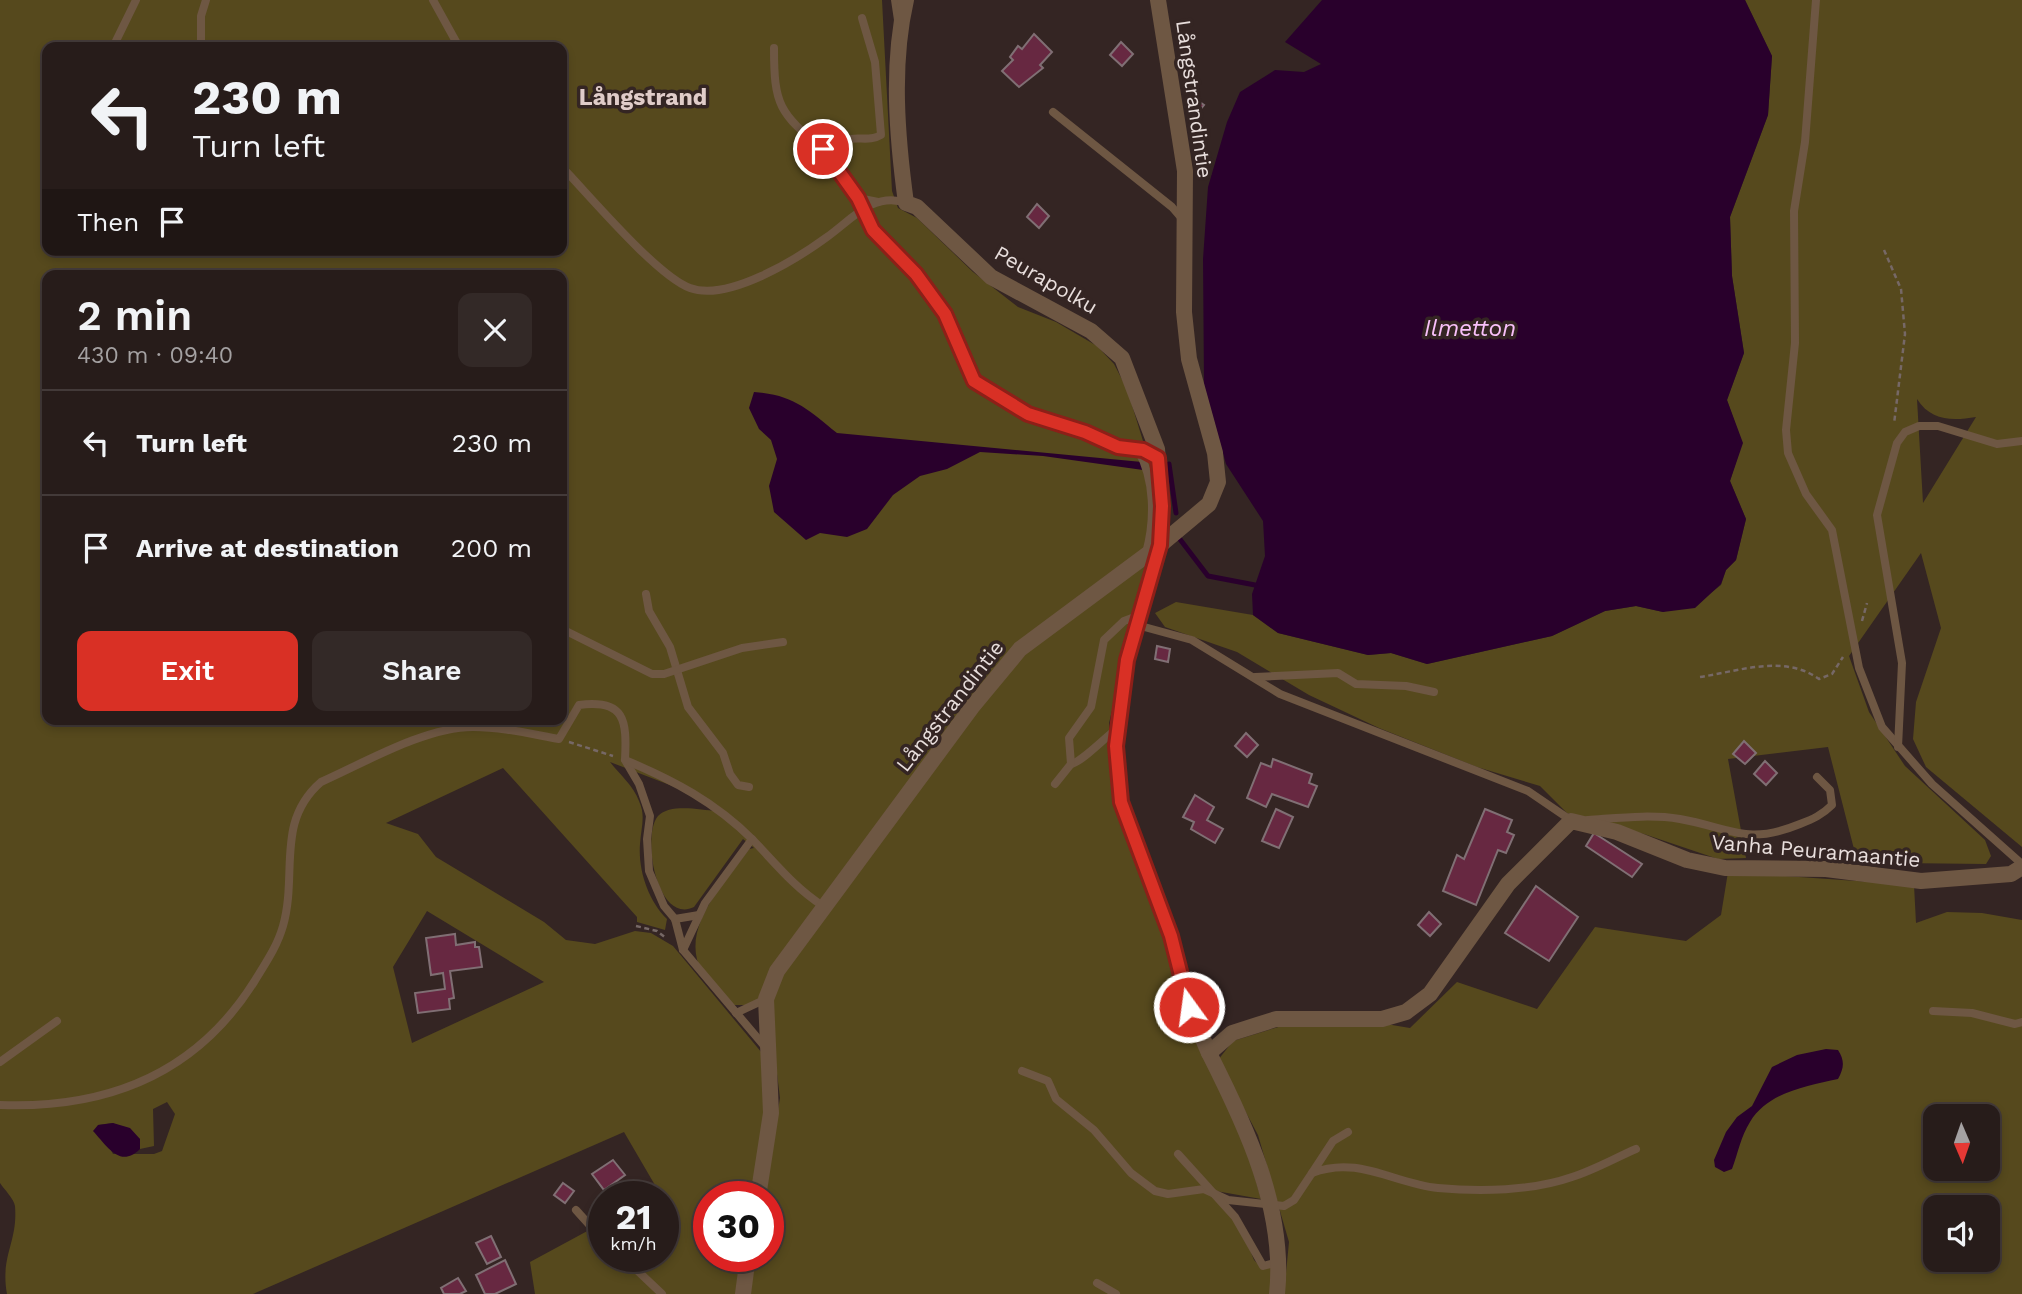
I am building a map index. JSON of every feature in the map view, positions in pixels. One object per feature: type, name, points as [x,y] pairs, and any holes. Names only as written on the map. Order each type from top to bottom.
[{"type":"street","points":[[906,0],[899,30],[899,150],[906,203]]},
{"type":"street","name":"Långstrandintie","points":[[760,1181],[771,1113],[766,999],[777,971],[823,906],[1020,649],[1160,545],[1209,504],[1218,482],[1215,453],[1189,359],[1184,312],[1186,223],[1182,146],[1158,0]]},
{"type":"street","name":"Peurapolku","points":[[906,203],[917,207],[991,277],[1091,331],[1122,358],[1158,458],[1162,506],[1160,545],[1127,660],[1116,746],[1121,802],[1171,936],[1189,1007],[1209,1054]]},
{"type":"street","points":[[1279,1294],[1278,1240],[1247,1129],[1209,1054],[1232,1033],[1276,1019],[1382,1019],[1406,1013],[1430,994],[1508,884],[1571,821]]},
{"type":"street","name":"Vanha Peuramaantie","points":[[1571,821],[1617,832],[1687,860],[1725,868],[1826,869],[1921,881],[2011,874],[2022,865]]},
{"type":"street","points":[[743,1294],[746,1272]]},
{"type":"lane","points":[[115,42],[136,0]]},
{"type":"lane","points":[[201,42],[201,16],[206,0]]},
{"type":"lane","points":[[433,0],[455,42]]},
{"type":"lane","points":[[895,0],[899,30]]},
{"type":"lane","points":[[1816,0],[1802,166],[1794,211],[1796,344],[1786,430],[1788,453],[1806,494],[1832,530],[1858,668],[1882,727],[1932,784],[2022,865]]},
{"type":"lane","points":[[823,149],[832,149],[846,140],[876,138],[881,135],[875,62],[862,18]]},
{"type":"lane","points":[[774,48],[776,96],[782,111],[823,149],[858,198],[873,230],[916,274],[945,314],[974,381],[1028,414],[1085,432],[1118,447],[1138,450],[1158,458]]},
{"type":"lane","points":[[1053,112],[1172,207],[1186,223]]},
{"type":"lane","points":[[567,172],[664,272],[690,288],[711,291],[743,283],[782,265],[828,237],[863,209],[893,198],[906,203]]},
{"type":"lane","points":[[858,198],[881,202]]},
{"type":"lane","points":[[1898,747],[1902,663],[1877,515],[1897,443],[1905,432],[1919,426],[1938,426],[1997,444],[2022,441]]},
{"type":"lane","points":[[1138,450],[1150,476],[1152,505],[1145,556]]},
{"type":"lane","points":[[646,594],[649,611],[670,647],[688,706],[723,753],[730,774],[738,785],[750,787]]},
{"type":"lane","points":[[1071,764],[1069,738],[1091,707],[1104,640],[1124,621],[1138,620],[1192,640],[1280,694],[1528,791],[1571,821],[1651,816],[1681,819],[1722,832],[1760,837],[1823,814],[1832,804],[1830,790],[1817,777]]},
{"type":"lane","points":[[567,632],[652,674],[677,669],[742,648],[783,642]]},
{"type":"lane","points":[[1255,677],[1338,673],[1356,684],[1406,686],[1434,692]]},
{"type":"lane","points":[[0,1105],[26,1106],[104,1095],[138,1084],[167,1070],[223,1024],[271,956],[283,926],[290,887],[296,814],[305,796],[321,782],[445,731],[471,727],[559,739],[579,705],[601,702],[617,711],[625,725],[625,760],[639,784],[650,816],[647,839],[649,871],[663,906],[675,919],[683,950],[767,1049]]},
{"type":"lane","points":[[1055,784],[1071,764],[1077,763],[1096,744],[1119,728]]},
{"type":"lane","points":[[625,760],[677,781],[714,804],[752,839],[803,893],[823,906]]},
{"type":"lane","points":[[683,950],[699,915],[752,839]]},
{"type":"lane","points":[[675,919],[699,915]]},
{"type":"lane","points":[[736,1013],[766,999]]},
{"type":"lane","points":[[1933,1011],[1972,1013],[2015,1024],[2022,1022]]},
{"type":"lane","points":[[0,1062],[57,1021]]},
{"type":"lane","points":[[1022,1071],[1048,1081],[1056,1099],[1094,1130],[1131,1173],[1155,1191],[1181,1194],[1204,1189],[1228,1200],[1284,1206],[1294,1200],[1334,1141],[1348,1132]]},
{"type":"lane","points":[[1312,1173],[1329,1166],[1353,1168],[1391,1174],[1436,1188],[1547,1185],[1575,1177],[1636,1149]]},
{"type":"lane","points":[[1178,1154],[1235,1217],[1263,1266],[1279,1262]]},
{"type":"lane","points":[[576,1210],[588,1223]]},
{"type":"lane","points":[[639,1272],[662,1294]]},
{"type":"lane","points":[[1097,1283],[1116,1294]]},
{"type":"path","points":[[1884,250],[1901,289],[1905,334],[1894,429]]},
{"type":"path","points":[[1700,677],[1768,665],[1794,666],[1819,679],[1832,674],[1853,642],[1867,603]]},
{"type":"path","points":[[559,739],[625,760]]},
{"type":"path","points":[[636,926],[657,931],[683,950]]},
{"type":"shaded area","points":[[0,0],[882,0],[892,191],[898,208],[917,218],[973,272],[1018,307],[1056,322],[1097,346],[1114,364],[1127,389],[1155,480],[1155,536],[1109,723],[1115,801],[1157,917],[1189,1029],[1243,1135],[1261,1199],[1216,1191],[1246,1240],[1254,1260],[1263,1269],[1276,1266],[1275,1294],[749,1294],[753,1272],[784,1272],[784,1181],[767,1181],[780,1098],[775,1057],[758,999],[748,1005],[732,1005],[702,972],[696,955],[696,939],[708,906],[749,849],[754,848],[743,839],[694,907],[681,909],[670,903],[656,876],[652,858],[653,826],[658,816],[678,808],[716,811],[675,787],[610,762],[633,790],[641,806],[643,817],[640,854],[643,874],[654,903],[667,919],[665,930],[637,922],[637,917],[503,768],[386,823],[418,834],[436,857],[544,922],[566,940],[595,944],[635,931],[651,933],[673,946],[762,1053],[765,1108],[755,1181],[693,1181],[693,1272],[742,1272],[739,1294],[535,1294],[530,1262],[588,1231],[588,1272],[679,1272],[679,1181],[653,1181],[624,1132],[253,1294],[7,1294],[6,1269],[14,1230],[15,1206],[0,1183]],"holes":[[[427,911],[544,982],[412,1043],[393,967]],[[167,1102],[175,1114],[162,1151],[154,1154],[113,1154],[98,1125],[113,1123],[140,1139],[140,1149],[154,1146],[153,1109]]]},
{"type":"shaded area","points":[[1745,0],[2022,0],[2022,847],[1926,767],[1913,739],[1916,702],[1941,628],[1921,553],[1849,656],[1869,712],[1905,766],[1985,840],[1991,856],[1986,864],[1898,863],[1856,857],[1828,747],[1728,759],[1746,858],[1718,859],[1644,834],[1567,813],[1540,786],[1477,767],[1379,728],[1309,695],[1237,652],[1165,627],[1155,613],[1176,602],[1253,615],[1278,633],[1368,655],[1391,653],[1427,664],[1552,636],[1605,611],[1636,606],[1663,612],[1712,592],[1721,585],[1726,570],[1736,560],[1746,519],[1730,481],[1742,443],[1727,400],[1744,353],[1732,276],[1730,217],[1768,115],[1772,56]],"holes":[[[1917,399],[1923,406],[1943,418],[1976,417],[1923,503]]]},
{"type":"shaded area","points":[[1728,872],[1914,885],[1916,923],[1947,912],[1982,913],[2022,920],[2022,1294],[1284,1294],[1289,1242],[1258,1135],[1218,1060],[1233,1041],[1285,1025],[1374,1022],[1410,1028],[1457,982],[1537,1009],[1595,927],[1686,941],[1721,915]]},
{"type":"water","name":"Ilmetton","points":[[1322,0],[1745,0],[1772,56],[1768,115],[1730,217],[1732,276],[1744,353],[1727,400],[1743,443],[1730,481],[1746,519],[1736,560],[1726,570],[1721,584],[1695,608],[1663,612],[1636,606],[1605,611],[1552,636],[1427,664],[1391,653],[1368,655],[1278,633],[1253,615],[1252,594],[1265,556],[1263,521],[1226,464],[1204,385],[1203,259],[1208,187],[1227,122],[1240,92],[1275,70],[1304,72],[1321,64],[1285,42]]},
{"type":"water","points":[[754,392],[790,400],[808,410],[837,433],[1142,462],[1143,470],[1043,456],[980,452],[947,469],[920,476],[893,495],[867,529],[847,537],[820,533],[806,540],[774,512],[769,486],[777,459],[771,440],[759,429],[749,408]]},
{"type":"water","points":[[1826,1049],[1838,1050],[1842,1058],[1838,1079],[1789,1092],[1767,1104],[1747,1127],[1732,1169],[1724,1172],[1715,1167],[1714,1160],[1726,1132],[1737,1117],[1752,1106],[1772,1067],[1797,1055]]},
{"type":"water","points":[[113,1123],[130,1128],[140,1139],[140,1149],[133,1155],[126,1157],[114,1153],[93,1131],[98,1125]]},
{"type":"building","points":[[1034,34],[1052,52],[1040,65],[1043,68],[1019,87],[1002,71],[1013,60],[1010,57],[1018,46],[1022,49]]},
{"type":"building","points":[[1121,42],[1133,54],[1122,66],[1110,55]]},
{"type":"building","points":[[1194,98],[1204,105],[1196,115],[1186,107]]},
{"type":"building","points":[[1037,204],[1049,216],[1039,228],[1027,217]]},
{"type":"building","points":[[1157,646],[1170,649],[1168,662],[1155,659]]},
{"type":"building","points":[[1246,733],[1258,745],[1247,757],[1235,746]]},
{"type":"building","points":[[1744,741],[1756,753],[1745,764],[1733,754]]},
{"type":"building","points":[[1273,759],[1312,774],[1309,783],[1317,786],[1308,807],[1272,794],[1266,807],[1247,798],[1261,763],[1271,767]]},
{"type":"building","points":[[1765,761],[1777,773],[1766,785],[1754,774]]},
{"type":"building","points":[[1195,795],[1214,807],[1207,820],[1223,829],[1215,843],[1191,829],[1194,822],[1183,817]]},
{"type":"building","points":[[1276,809],[1293,817],[1279,848],[1262,841]]},
{"type":"building","points":[[1485,809],[1512,820],[1507,832],[1514,835],[1506,853],[1498,850],[1476,905],[1443,891],[1457,855],[1464,859]]},
{"type":"building","points":[[1594,833],[1642,864],[1632,877],[1586,846]]},
{"type":"building","points":[[1536,886],[1578,917],[1549,961],[1505,933]]},
{"type":"building","points":[[1429,912],[1441,924],[1430,936],[1418,925]]},
{"type":"building","points":[[455,934],[456,945],[475,942],[475,947],[479,947],[482,967],[450,971],[454,998],[449,999],[450,1009],[418,1013],[415,993],[445,989],[443,973],[431,975],[426,938]]},
{"type":"building","points":[[613,1160],[625,1175],[617,1181],[597,1181],[592,1174]]},
{"type":"building","points":[[563,1183],[574,1191],[565,1203],[554,1195]]},
{"type":"building","points":[[491,1236],[501,1257],[487,1264],[476,1243]]},
{"type":"building","points":[[505,1260],[516,1284],[495,1294],[485,1294],[476,1275]]},
{"type":"building","points":[[458,1278],[466,1291],[460,1294],[444,1294],[441,1288]]},
{"type":"waterway","points":[[1169,464],[1176,513]]},
{"type":"waterway","points":[[1179,538],[1208,576],[1255,585]]},
{"type":"district","name":"Långstrand","points":[[643,97]]},
{"type":"route","points":[[823,149],[858,198],[873,230],[916,274],[929,296],[945,314],[974,381],[1028,414],[1047,418],[1118,447],[1143,450],[1158,458],[1162,506],[1160,545],[1127,660],[1116,746],[1121,802],[1140,859],[1171,936],[1189,1007]]}]
